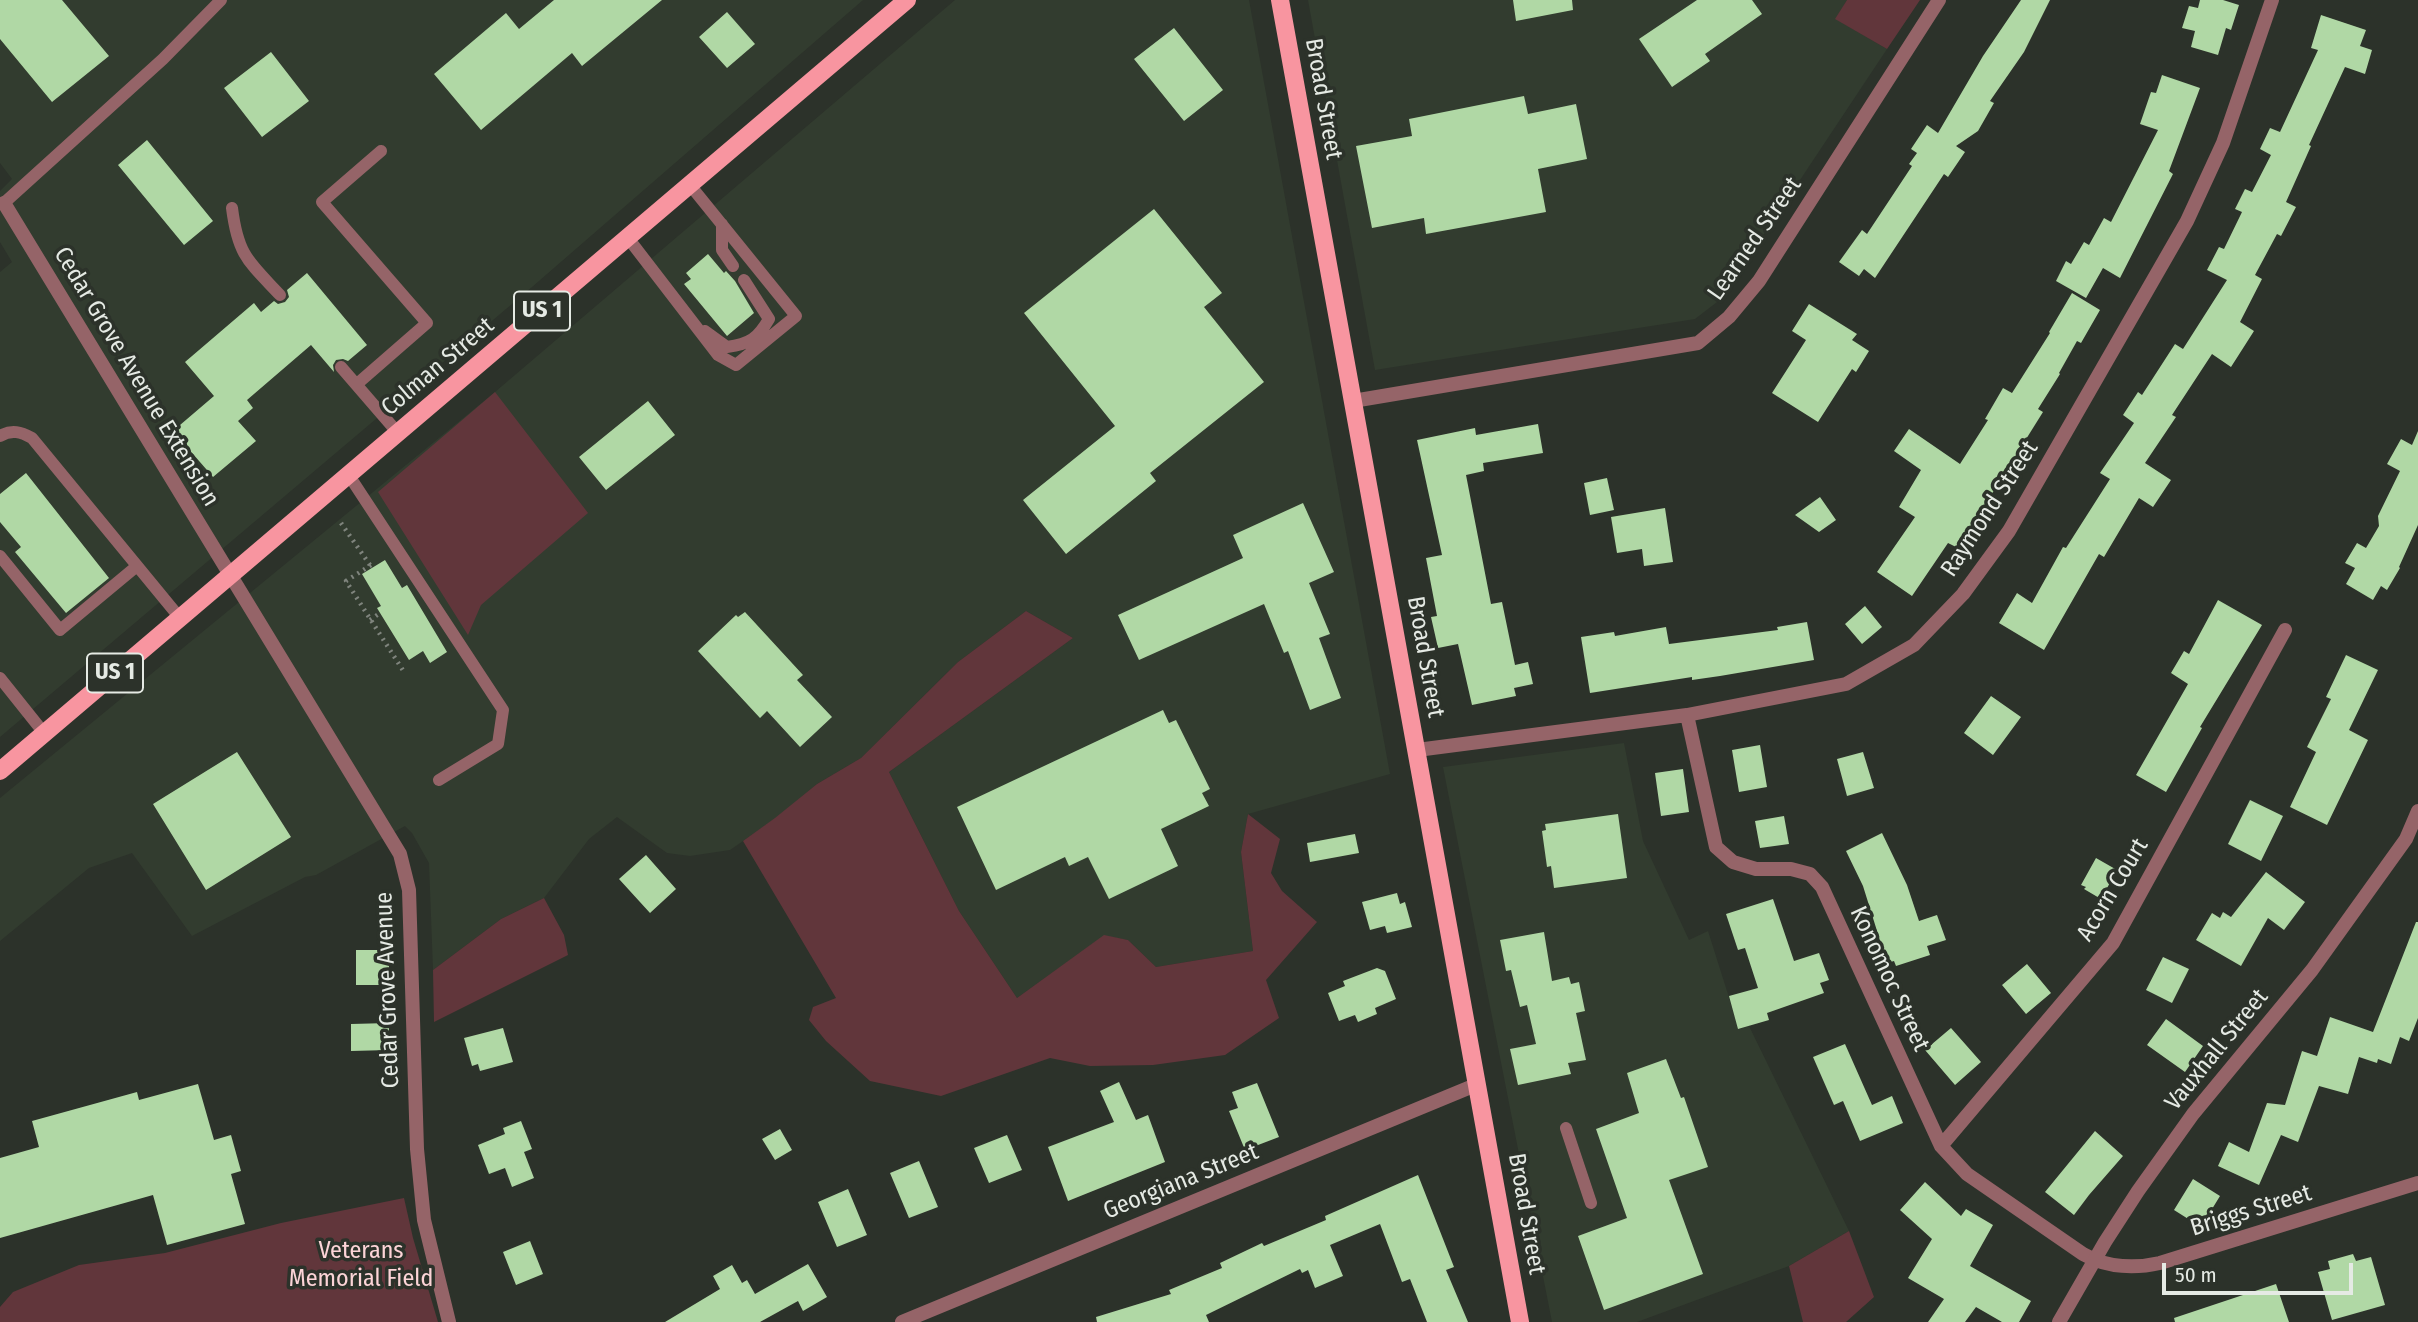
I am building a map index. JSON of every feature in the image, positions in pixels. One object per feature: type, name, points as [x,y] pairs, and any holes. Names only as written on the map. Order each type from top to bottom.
[{"type":"main road","name":"Colman Street","points":[[0,771],[907,0]]},
{"type":"main road","name":"Broad Street","points":[[1280,0],[1520,1322]]},
{"type":"street","name":"Learned Street","points":[[1353,401],[1698,343],[1729,317],[1759,281],[1939,0]]},
{"type":"street","name":"Raymond Street","points":[[1417,750],[1687,715],[1846,684],[1913,645],[1963,594],[2009,531],[2188,221],[2223,143],[2272,0]]},
{"type":"street","name":"Cedar Grove Avenue Extension","points":[[4,203],[230,575]]},
{"type":"street","name":"Cedar Grove Avenue","points":[[230,575],[400,854],[410,890],[417,1149],[424,1220],[449,1322]]},
{"type":"street","name":"Acorn Court","points":[[1941,1146],[2113,943],[2285,630]]},
{"type":"street","name":"Konomoc Street","points":[[1687,715],[1716,846],[1733,862],[1756,869],[1791,869],[1810,874],[1822,887],[1941,1146],[1966,1174],[2095,1260]]},
{"type":"street","name":"Vauxhall Street","points":[[2059,1322],[2120,1216],[2193,1114],[2312,970],[2406,839],[2418,811]]},
{"type":"street","name":"Georgiana Street","points":[[902,1322],[1478,1084]]},
{"type":"street","name":"Briggs Street","points":[[2095,1260],[2115,1266],[2146,1266],[2418,1183]]},
{"type":"lane","points":[[4,203],[163,59],[221,0]]},
{"type":"lane","points":[[356,384],[427,323],[322,202],[380,151]]},
{"type":"lane","points":[[628,238],[718,355],[736,365],[796,316],[690,185]]},
{"type":"lane","points":[[232,208],[235,235],[241,250],[280,296]]},
{"type":"lane","points":[[722,224],[722,250],[733,266]]},
{"type":"lane","points":[[694,323],[727,347],[742,345],[759,335],[769,319],[744,281]]},
{"type":"lane","points":[[341,367],[398,433]]},
{"type":"lane","points":[[0,436],[19,432],[32,438],[180,618]]},
{"type":"lane","points":[[348,474],[503,710],[498,744],[439,780]]},
{"type":"lane","points":[[0,556],[60,630],[137,566]]},
{"type":"lane","points":[[0,678],[44,733]]},
{"type":"lane","points":[[1566,1128],[1591,1203]]},
{"type":"path","points":[[341,523],[372,566],[346,581],[404,672]]},
{"type":"path","points":[[370,620],[380,613]]},
{"type":"shaded area","points":[[0,0],[863,0],[532,287],[0,737],[0,272],[12,262],[0,242],[0,191],[12,179],[0,163]]},
{"type":"shaded area","points":[[955,0],[1249,0],[1390,774],[1248,814],[1241,852],[1253,951],[1156,967],[1128,940],[1104,936],[1017,998],[959,911],[889,772],[1073,638],[1026,611],[958,662],[861,758],[817,784],[775,819],[730,850],[690,856],[667,853],[617,817],[589,839],[544,898],[501,919],[433,970],[429,863],[405,826],[316,875],[305,877],[192,936],[132,853],[89,868],[0,941],[0,798],[495,392]]},
{"type":"shaded area","points":[[1308,0],[1847,0],[1836,19],[1887,49],[1721,299],[1695,319],[1375,370]]},
{"type":"shaded area","points":[[1624,743],[1643,841],[1689,940],[1708,931],[1739,1029],[1749,1026],[1849,1231],[1789,1266],[1637,1322],[1552,1322],[1443,767]]},
{"type":"green space","points":[[1847,0],[1920,0],[1887,49],[1835,19]]},
{"type":"green space","points":[[495,392],[588,513],[481,605],[468,635],[378,492]]},
{"type":"green space","points":[[1026,611],[1073,638],[889,772],[959,911],[1017,998],[1104,935],[1128,940],[1156,967],[1253,951],[1241,852],[1248,814],[1280,839],[1271,873],[1282,891],[1317,922],[1266,980],[1279,1018],[1225,1055],[1153,1065],[1090,1066],[1050,1058],[941,1096],[870,1081],[826,1041],[809,1020],[813,1007],[836,998],[743,841],[817,784],[861,758],[958,662]]},
{"type":"green space","points":[[544,898],[564,935],[568,955],[434,1022],[433,970],[501,919]]},
{"type":"green space","name":"Veterans Memorial Field","points":[[404,1198],[438,1322],[0,1322],[0,1307],[13,1292],[79,1265],[165,1253],[281,1223]]},
{"type":"green space","points":[[1849,1231],[1874,1297],[1846,1322],[1803,1322],[1789,1266]]},
{"type":"building","points":[[0,0],[62,0],[109,56],[52,102],[0,39]]},
{"type":"building","points":[[554,0],[662,0],[582,66],[572,53],[481,130],[434,74],[506,13],[519,29]]},
{"type":"building","points":[[1513,0],[1572,0],[1573,10],[1516,21]]},
{"type":"building","points":[[1697,0],[1752,0],[1762,14],[1705,54],[1710,61],[1672,87],[1639,39]]},
{"type":"building","points":[[2021,0],[2050,0],[2024,52],[1990,101],[1994,103],[1978,131],[1956,146],[1965,152],[1948,177],[1944,174],[1875,278],[1864,269],[1859,276],[1839,262],[1862,230],[1867,234],[1912,166],[1909,164],[1917,153],[1911,149],[1927,125],[1938,133],[1983,56]]},
{"type":"building","points":[[2200,0],[2223,0],[2239,5],[2231,30],[2226,28],[2218,55],[2191,47],[2195,31],[2182,28],[2189,6],[2198,8]]},
{"type":"building","points":[[727,12],[755,44],[727,68],[699,37]]},
{"type":"building","points":[[2321,15],[2366,30],[2360,46],[2372,50],[2365,74],[2345,67],[2309,145],[2311,146],[2286,202],[2296,207],[2281,236],[2277,234],[2255,275],[2262,279],[2240,322],[2254,331],[2231,367],[2212,354],[2172,415],[2176,417],[2145,463],[2171,480],[2153,507],[2139,498],[2104,557],[2099,554],[2044,650],[1999,623],[2017,593],[2032,603],[2063,547],[2066,548],[2110,479],[2100,473],[2134,423],[2123,415],[2138,392],[2142,395],[2175,344],[2183,349],[2227,280],[2207,270],[2219,247],[2224,249],[2242,212],[2235,209],[2245,189],[2252,192],[2271,155],[2260,149],[2270,128],[2280,132],[2318,50],[2311,48]]},
{"type":"building","points":[[1174,28],[1223,90],[1184,121],[1134,59]]},
{"type":"building","points":[[271,52],[309,101],[262,137],[224,88]]},
{"type":"building","points":[[2162,75],[2200,88],[2169,171],[2173,174],[2120,278],[2103,268],[2086,298],[2056,281],[2066,261],[2071,264],[2084,242],[2089,245],[2104,218],[2111,222],[2158,130],[2140,124],[2151,92],[2156,93]]},
{"type":"building","points":[[1524,96],[1528,114],[1576,104],[1587,159],[1538,169],[1546,212],[1426,234],[1424,218],[1372,228],[1356,146],[1412,136],[1409,119]]},
{"type":"building","points":[[147,140],[213,221],[184,245],[118,165]]},
{"type":"building","points":[[1154,209],[1222,293],[1204,307],[1264,382],[1150,473],[1156,481],[1066,554],[1023,500],[1115,426],[1024,313]]},
{"type":"building","points":[[708,254],[724,273],[726,271],[735,281],[754,313],[727,336],[684,284],[691,279],[686,273]]},
{"type":"building","points":[[307,273],[367,345],[348,361],[336,360],[333,365],[334,372],[311,345],[247,400],[253,408],[238,421],[256,441],[213,477],[173,431],[214,396],[185,362],[254,303],[261,312],[274,301],[278,304],[285,302],[289,297],[287,290]]},
{"type":"building","points":[[2072,293],[2100,310],[2081,343],[2077,341],[2038,409],[2043,412],[1958,548],[1948,543],[1912,596],[1877,572],[1915,517],[1899,507],[1921,470],[1894,451],[1909,429],[1960,464],[1988,420],[1985,419],[2003,388],[2012,393]]},
{"type":"building","points":[[1809,304],[1857,334],[1852,340],[1869,351],[1856,372],[1852,369],[1818,422],[1772,393],[1806,340],[1792,331]]},
{"type":"building","points":[[648,401],[675,435],[606,490],[579,457]]},
{"type":"building","points":[[1538,424],[1543,453],[1483,463],[1484,471],[1466,475],[1491,604],[1502,602],[1515,665],[1528,662],[1533,684],[1514,688],[1516,696],[1472,705],[1458,644],[1438,648],[1431,617],[1437,616],[1426,558],[1442,555],[1417,440],[1475,428],[1476,435]]},
{"type":"building","points":[[2418,431],[2418,525],[2400,568],[2387,590],[2381,586],[2373,600],[2346,584],[2355,568],[2345,563],[2357,543],[2366,548],[2379,526],[2378,516],[2400,471],[2387,464],[2401,439],[2412,445]]},
{"type":"building","points":[[26,473],[109,578],[66,613],[15,552],[21,547],[0,522],[0,494]]},
{"type":"building","points":[[1607,478],[1614,510],[1590,515],[1584,483]]},
{"type":"building","points":[[1820,497],[1836,520],[1819,532],[1795,515]]},
{"type":"building","points":[[1303,503],[1334,572],[1309,583],[1330,634],[1319,638],[1341,698],[1310,710],[1288,651],[1284,653],[1264,604],[1139,660],[1118,615],[1243,558],[1233,535]]},
{"type":"building","points":[[1665,508],[1673,562],[1644,566],[1642,549],[1617,553],[1611,517]]},
{"type":"building","points":[[385,560],[402,588],[407,585],[447,652],[430,663],[423,651],[409,660],[377,608],[381,606],[362,574]]},
{"type":"building","points":[[2218,600],[2262,625],[2200,727],[2202,728],[2166,792],[2136,775],[2188,684],[2171,673],[2184,651],[2189,654]]},
{"type":"building","points":[[1865,606],[1882,627],[1862,644],[1845,624]]},
{"type":"building","points":[[745,612],[803,675],[797,680],[832,717],[800,747],[767,711],[760,718],[698,651],[736,615],[738,617]]},
{"type":"building","points":[[1807,622],[1814,660],[1720,676],[1692,680],[1692,677],[1590,693],[1581,637],[1614,632],[1615,636],[1666,627],[1669,644],[1778,630],[1777,627]]},
{"type":"building","points":[[2346,655],[2378,670],[2349,730],[2368,740],[2327,825],[2290,807],[2316,752],[2307,747],[2331,699],[2326,697]]},
{"type":"building","points":[[1991,696],[2021,717],[1993,755],[1964,733]]},
{"type":"building","points":[[1163,710],[1169,723],[1176,720],[1210,789],[1202,793],[1209,806],[1161,829],[1178,866],[1109,899],[1088,857],[1069,866],[1065,857],[996,890],[957,807]]},
{"type":"building","points":[[1760,745],[1767,787],[1739,792],[1732,750]]},
{"type":"building","points":[[237,752],[291,837],[206,890],[153,804]]},
{"type":"building","points":[[1863,752],[1874,788],[1847,796],[1837,759]]},
{"type":"building","points":[[1683,769],[1689,812],[1661,816],[1655,773]]},
{"type":"building","points":[[2250,800],[2283,816],[2261,861],[2228,844]]},
{"type":"building","points":[[1618,814],[1627,878],[1554,888],[1551,866],[1547,867],[1542,831],[1546,830],[1545,824]]},
{"type":"building","points":[[1784,816],[1789,844],[1760,848],[1755,821]]},
{"type":"building","points":[[1882,833],[1907,885],[1919,921],[1937,915],[1946,940],[1927,946],[1930,955],[1896,966],[1894,961],[1887,963],[1863,886],[1846,851]]},
{"type":"building","points":[[1355,834],[1359,853],[1310,862],[1307,843]]},
{"type":"building","points":[[646,855],[676,889],[650,913],[619,879]]},
{"type":"building","points":[[2096,858],[2117,870],[2101,899],[2081,885]]},
{"type":"building","points":[[2266,872],[2305,902],[2284,930],[2268,918],[2241,966],[2196,940],[2212,913],[2220,918],[2223,912],[2231,917]]},
{"type":"building","points":[[1397,893],[1400,904],[1405,902],[1412,927],[1387,933],[1385,926],[1370,930],[1362,902]]},
{"type":"building","points":[[1773,899],[1794,961],[1819,953],[1829,980],[1820,983],[1824,993],[1767,1013],[1769,1020],[1738,1029],[1729,996],[1758,988],[1745,948],[1738,950],[1726,914]]},
{"type":"building","points":[[2416,922],[2418,1018],[2409,1041],[2400,1037],[2391,1064],[2378,1059],[2377,1063],[2359,1057],[2348,1094],[2319,1086],[2298,1142],[2281,1135],[2259,1185],[2218,1166],[2229,1142],[2249,1152],[2267,1103],[2285,1105],[2302,1051],[2317,1056],[2330,1017],[2373,1032]]},
{"type":"building","points":[[1544,932],[1552,981],[1569,977],[1571,984],[1579,982],[1585,1011],[1576,1013],[1586,1060],[1568,1063],[1571,1074],[1518,1085],[1510,1049],[1536,1044],[1527,1005],[1520,1007],[1511,970],[1506,971],[1500,940]]},
{"type":"building","points":[[356,950],[389,950],[389,974],[384,975],[384,985],[356,985]]},
{"type":"building","points":[[2163,957],[2189,969],[2172,1003],[2146,990]]},
{"type":"building","points":[[2027,964],[2051,993],[2026,1014],[2002,985]]},
{"type":"building","points":[[1377,968],[1385,971],[1396,999],[1375,1008],[1377,1014],[1358,1022],[1355,1015],[1339,1021],[1328,993],[1345,986],[1343,981]]},
{"type":"building","points":[[2166,1019],[2203,1046],[2185,1072],[2147,1045]]},
{"type":"building","points":[[389,1023],[389,1050],[351,1051],[351,1024]]},
{"type":"building","points":[[503,1028],[513,1062],[480,1071],[478,1064],[472,1066],[464,1038]]},
{"type":"building","points":[[1951,1028],[1981,1062],[1955,1085],[1925,1050]]},
{"type":"building","points":[[1845,1044],[1872,1105],[1892,1096],[1903,1123],[1860,1141],[1843,1101],[1834,1105],[1813,1057]]},
{"type":"building","points":[[1666,1059],[1681,1098],[1684,1097],[1708,1167],[1669,1180],[1703,1274],[1604,1310],[1578,1236],[1627,1218],[1596,1129],[1639,1113],[1627,1073]]},
{"type":"building","points":[[1119,1082],[1136,1120],[1148,1115],[1165,1162],[1068,1201],[1048,1147],[1114,1122],[1100,1091]]},
{"type":"building","points":[[1257,1083],[1279,1137],[1245,1150],[1229,1111],[1238,1108],[1232,1092]]},
{"type":"building","points":[[198,1084],[214,1140],[231,1135],[241,1171],[231,1174],[245,1224],[167,1245],[153,1195],[0,1238],[0,1158],[39,1147],[32,1121],[137,1092],[139,1100]]},
{"type":"building","points":[[521,1121],[532,1149],[524,1152],[534,1178],[512,1187],[505,1168],[489,1174],[478,1145],[505,1134],[503,1128]]},
{"type":"building","points":[[780,1129],[792,1150],[775,1160],[762,1139]]},
{"type":"building","points":[[2095,1131],[2123,1156],[2074,1215],[2045,1192]]},
{"type":"building","points":[[1007,1135],[1022,1170],[989,1183],[974,1148]]},
{"type":"building","points":[[919,1161],[938,1207],[909,1218],[890,1173]]},
{"type":"building","points":[[1418,1175],[1454,1267],[1446,1270],[1468,1322],[1427,1322],[1410,1279],[1402,1282],[1380,1224],[1330,1245],[1343,1276],[1315,1288],[1308,1270],[1302,1273],[1300,1269],[1206,1315],[1209,1322],[1097,1322],[1096,1317],[1171,1294],[1169,1290],[1222,1268],[1220,1263],[1262,1243],[1264,1246],[1326,1220],[1325,1216]]},
{"type":"building","points":[[2193,1179],[2220,1196],[2201,1227],[2174,1210]]},
{"type":"building","points":[[1925,1182],[1961,1216],[1966,1209],[1993,1225],[1970,1266],[2031,1301],[2019,1322],[2002,1322],[1976,1307],[1965,1322],[1928,1322],[1944,1299],[1908,1278],[1932,1239],[1900,1210]]},
{"type":"building","points":[[848,1189],[867,1235],[837,1247],[818,1202]]},
{"type":"building","points":[[530,1241],[543,1274],[516,1285],[503,1252]]},
{"type":"building","points":[[2353,1254],[2356,1261],[2371,1257],[2385,1305],[2332,1320],[2318,1272],[2330,1269],[2328,1261]]},
{"type":"building","points":[[808,1264],[827,1297],[803,1311],[798,1301],[760,1322],[665,1322],[720,1289],[713,1276],[732,1265],[742,1283],[747,1280],[755,1294]]},
{"type":"building","points":[[2276,1284],[2289,1322],[2175,1322],[2174,1318]]}]
